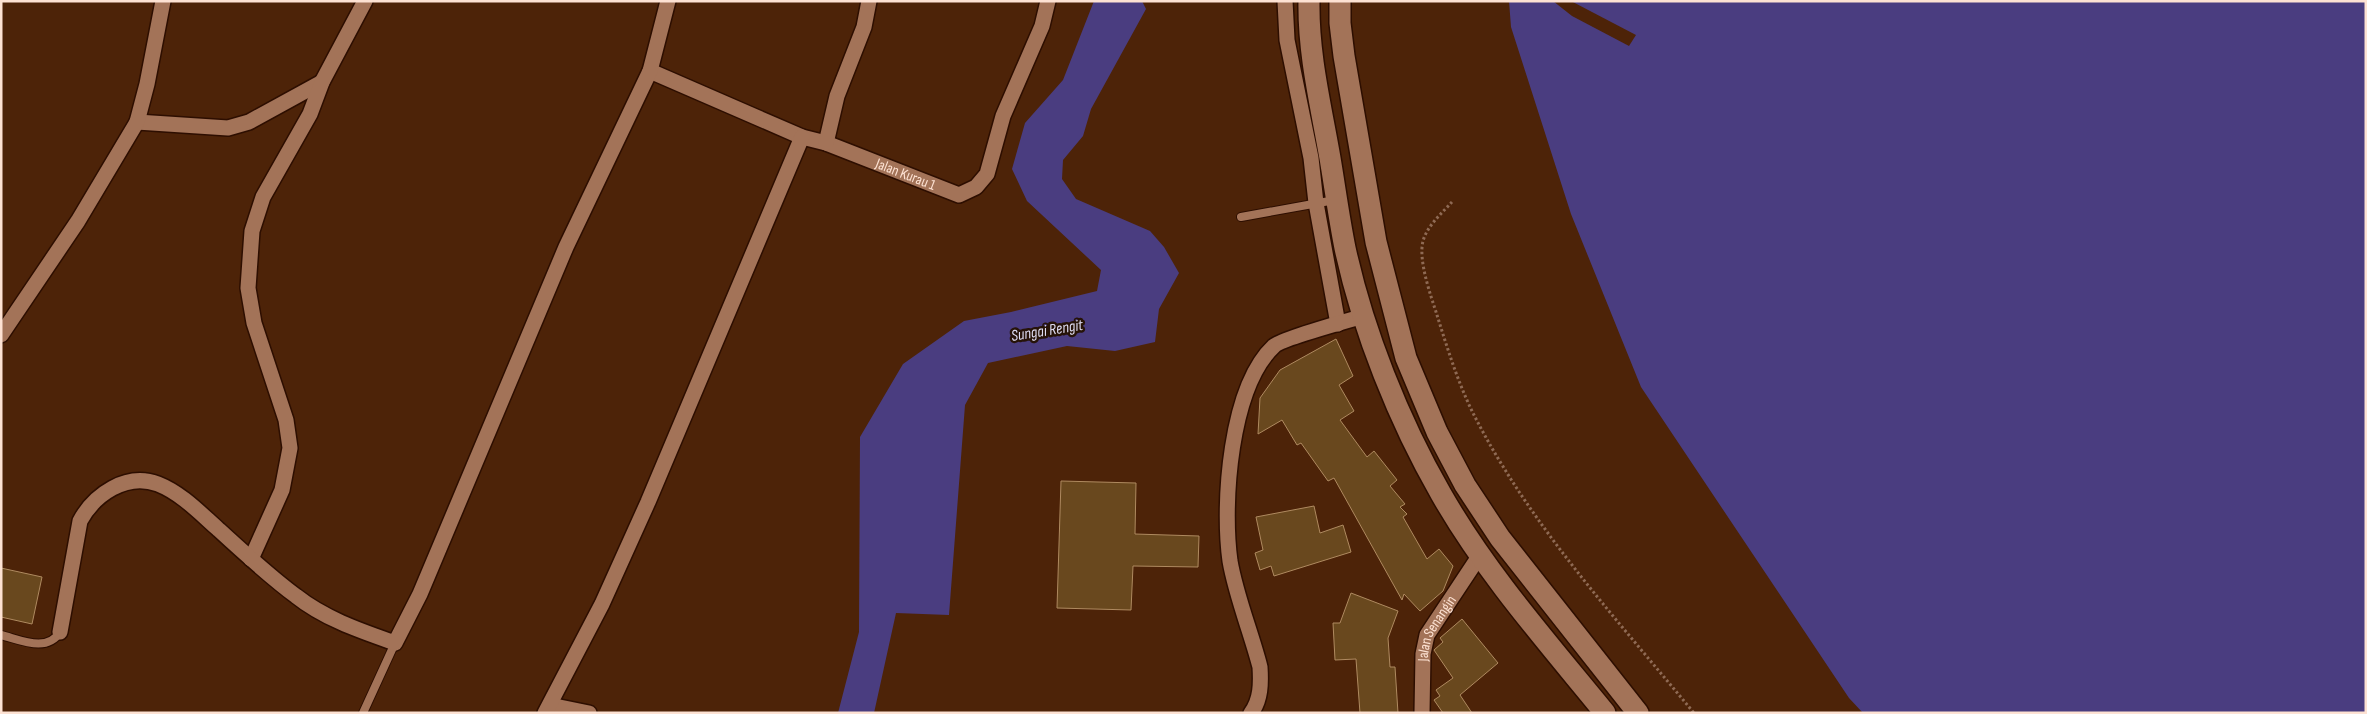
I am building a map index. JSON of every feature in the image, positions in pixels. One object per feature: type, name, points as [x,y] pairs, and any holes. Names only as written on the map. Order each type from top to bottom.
[{"type":"main road","points":[[1309,1],[1308,25],[1327,201],[1346,249],[1364,316],[1388,383],[1413,441],[1441,495],[1480,555],[1526,616],[1605,713]]},
{"type":"main road","points":[[1340,1],[1340,23],[1344,56],[1376,242],[1406,358],[1437,432],[1465,485],[1500,538],[1547,600],[1638,713]]},
{"type":"street","points":[[1,335],[78,221],[137,122],[147,84],[163,1]]},
{"type":"street","points":[[251,559],[282,490],[290,448],[286,420],[254,323],[248,288],[252,231],[262,197],[310,114],[322,82],[365,1]]},
{"type":"street","points":[[60,632],[80,521],[87,506],[107,490],[132,481],[157,483],[188,502],[297,598],[349,626],[395,643],[420,594],[566,247],[650,71],[668,1]]},
{"type":"street","points":[[826,143],[837,96],[864,26],[869,1]]},
{"type":"street","name":"Jalan Kurau 1","points":[[650,71],[802,137],[826,143],[959,195],[976,187],[987,174],[1003,116],[1042,26],[1048,1]]},
{"type":"street","points":[[1285,1],[1287,40],[1311,158],[1327,201],[1338,324]]},
{"type":"street","points":[[137,122],[228,128],[248,122],[322,82]]},
{"type":"street","points":[[589,713],[548,709],[602,604],[648,502],[802,137]]},
{"type":"street","points":[[1251,713],[1256,706],[1261,682],[1260,667],[1230,561],[1228,517],[1229,480],[1240,404],[1256,370],[1275,344],[1364,316]]},
{"type":"street","name":"Jalan Senangin","points":[[1422,713],[1422,654],[1427,635],[1480,555]]},
{"type":"lane","points":[[1241,217],[1327,201]]},
{"type":"lane","points":[[1,636],[49,644],[56,640],[60,632]]},
{"type":"lane","points":[[363,713],[395,643]]},
{"type":"path","points":[[1452,202],[1428,230],[1423,241],[1422,254],[1431,294],[1451,357],[1472,410],[1524,500],[1550,536],[1694,713]]},
{"type":"water","name":"Sungai Rengit","points":[[1094,1],[1142,1],[1146,9],[1091,109],[1083,136],[1063,160],[1062,179],[1076,199],[1150,231],[1164,247],[1179,273],[1159,309],[1155,342],[1115,351],[1067,346],[988,363],[965,405],[949,615],[896,613],[874,713],[838,713],[859,632],[860,437],[903,364],[964,321],[1011,312],[1097,291],[1101,270],[1027,201],[1012,169],[1025,123],[1063,80]]},
{"type":"water","points":[[1509,1],[2366,1],[2366,713],[1863,713],[1849,698],[1641,387],[1571,214],[1511,27]]},
{"type":"pier","points":[[1553,1],[1571,1],[1636,35],[1629,46],[1572,16]]},
{"type":"building","points":[[1336,339],[1353,376],[1339,385],[1354,411],[1340,420],[1367,457],[1374,451],[1397,480],[1390,486],[1405,504],[1400,507],[1407,514],[1403,517],[1427,559],[1439,549],[1453,566],[1443,591],[1420,611],[1404,594],[1402,600],[1334,478],[1328,481],[1301,443],[1297,445],[1282,420],[1258,434],[1260,398],[1280,370]]},
{"type":"building","points":[[1061,481],[1136,483],[1135,534],[1199,536],[1198,567],[1133,566],[1131,610],[1057,608]]},
{"type":"building","points":[[1314,506],[1320,533],[1343,525],[1351,552],[1274,576],[1271,566],[1260,570],[1255,553],[1263,550],[1256,517]]},
{"type":"building","points":[[1,568],[42,577],[32,624],[1,617]]},
{"type":"building","points":[[1351,593],[1398,611],[1388,638],[1390,667],[1395,667],[1398,713],[1360,713],[1356,659],[1335,660],[1333,623],[1340,623]]},
{"type":"building","points":[[1462,619],[1498,663],[1460,695],[1472,713],[1443,713],[1434,700],[1440,696],[1436,690],[1453,678],[1434,650],[1443,642],[1440,638]]}]
